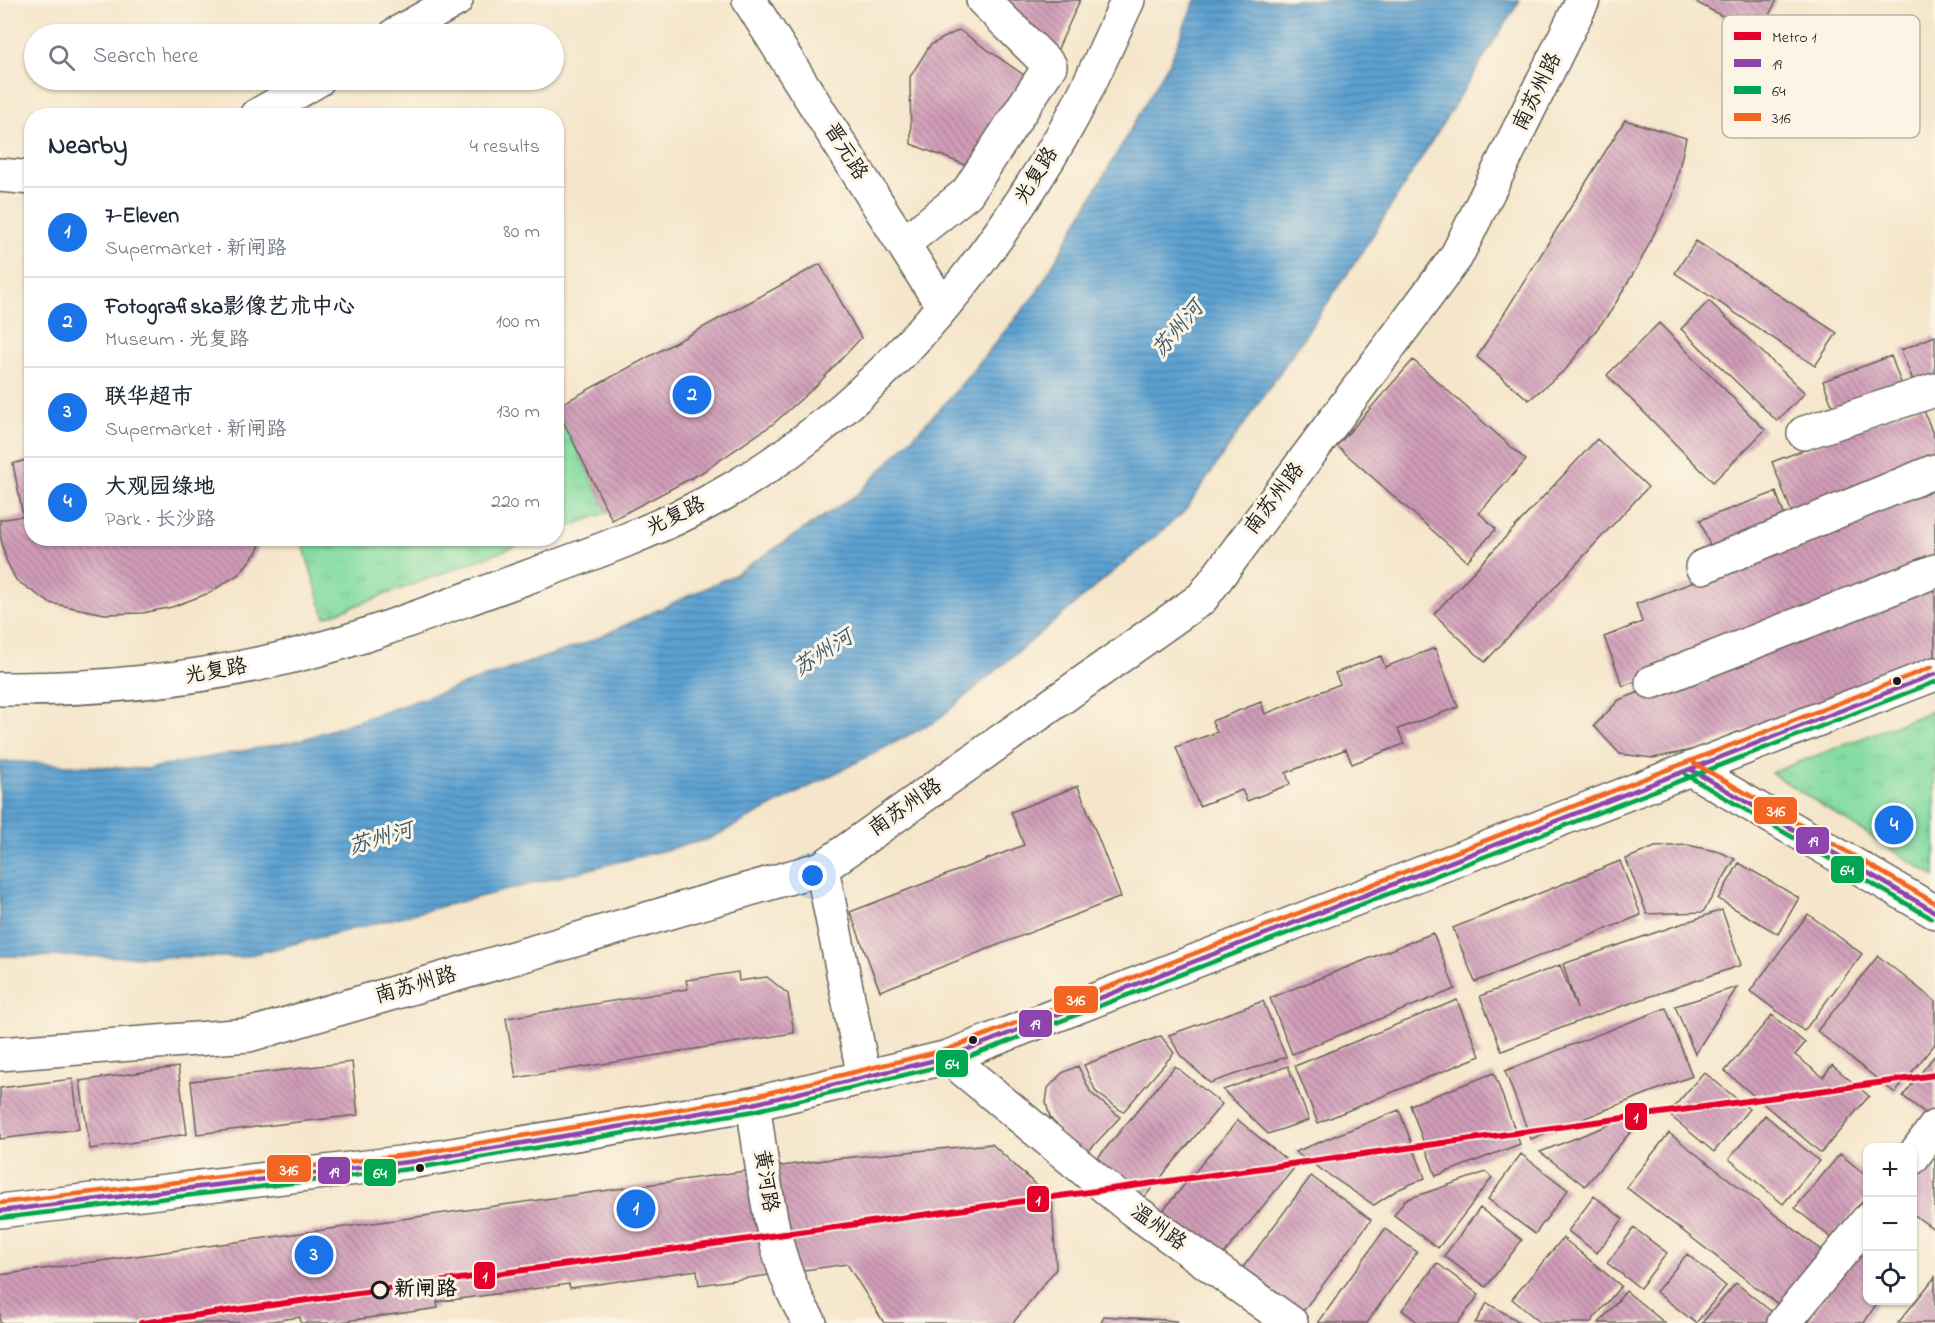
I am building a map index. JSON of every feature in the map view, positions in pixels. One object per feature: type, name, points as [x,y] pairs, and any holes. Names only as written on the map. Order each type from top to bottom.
[{"type":"street","points":[[414,24],[456,0]]},
{"type":"street","name":"晋元路","points":[[749,0],[942,305]]},
{"type":"street","points":[[903,244],[967,193],[1050,66],[983,0]]},
{"type":"street","name":"光复路","points":[[0,689],[68,688],[155,681],[204,675],[300,655],[387,629],[638,536],[725,493],[824,426],[882,372],[994,243],[1044,166],[1088,88],[1128,0]]},
{"type":"street","name":"南苏州路","points":[[0,1054],[249,1035],[822,868],[1202,598],[1456,257],[1583,0]]},
{"type":"street","points":[[270,108],[301,90]]},
{"type":"street","points":[[0,174],[24,177]]},
{"type":"street","points":[[1804,434],[1935,390]]},
{"type":"street","points":[[1702,567],[1935,471]]},
{"type":"street","points":[[1652,682],[1935,571]]},
{"type":"street","points":[[0,1211],[416,1161],[753,1104],[948,1057],[1935,674]]},
{"type":"street","points":[[1689,769],[1935,912]]},
{"type":"street","points":[[822,868],[864,1077]]},
{"type":"street","name":"温州路","points":[[948,1057],[1133,1210],[1291,1323]]},
{"type":"street","name":"黄河路","points":[[753,1104],[770,1218],[782,1261],[798,1304],[810,1323]]},
{"type":"street","points":[[1917,1151],[1935,1127]]},
{"type":"street","points":[[1784,1323],[1863,1227]]},
{"type":"green space","points":[[564,423],[608,512],[564,528]]},
{"type":"green space","points":[[303,546],[516,546],[325,617]]},
{"type":"green space","points":[[1935,710],[1935,877],[1771,773]]},
{"type":"water","name":"苏州河","points":[[1195,0],[1520,0],[1363,251],[1184,512],[936,721],[709,839],[242,957],[0,956],[0,761],[146,769],[301,740],[586,643],[734,575],[859,493],[951,397],[1037,292],[1171,59]]},
{"type":"building","points":[[983,0],[1080,0],[1050,66]]},
{"type":"building","points":[[1692,0],[1777,0],[1769,15],[1722,16]]},
{"type":"building","points":[[959,30],[1037,84],[981,171],[911,144],[910,77],[930,45]]},
{"type":"building","points":[[1625,120],[1686,138],[1673,196],[1640,262],[1611,311],[1566,369],[1529,400],[1477,357]]},
{"type":"building","points":[[1696,241],[1837,333],[1815,366],[1675,273]]},
{"type":"building","points":[[820,264],[861,338],[817,385],[773,424],[701,473],[612,520],[564,423],[564,403]]},
{"type":"building","points":[[1709,301],[1805,393],[1777,421],[1681,329]]},
{"type":"building","points":[[1659,323],[1765,430],[1713,482],[1607,375]]},
{"type":"building","points":[[1935,336],[1935,384],[1917,391],[1901,350]]},
{"type":"building","points":[[1891,356],[1904,391],[1836,416],[1823,381]]},
{"type":"building","points":[[1413,360],[1526,460],[1479,513],[1496,529],[1467,561],[1337,446]]},
{"type":"building","points":[[1922,405],[1935,440],[1935,469],[1795,521],[1772,462]]},
{"type":"building","points":[[1597,439],[1648,487],[1485,662],[1434,614]]},
{"type":"building","points":[[24,461],[24,546],[259,546],[239,574],[209,593],[172,607],[143,613],[105,614],[50,603],[16,580],[6,560],[0,535],[0,520],[23,516],[13,464]]},
{"type":"building","points":[[1935,490],[1935,567],[1623,686],[1604,637],[1642,622],[1636,604]]},
{"type":"building","points":[[1776,492],[1790,531],[1715,559],[1700,520]]},
{"type":"building","points":[[1935,579],[1935,657],[1696,749],[1653,758],[1620,754],[1594,726],[1619,700]]},
{"type":"building","points":[[1435,648],[1458,707],[1398,729],[1404,744],[1352,764],[1346,749],[1286,773],[1290,784],[1247,801],[1242,790],[1199,806],[1176,747],[1217,732],[1212,721],[1261,702],[1265,714],[1340,684],[1335,673],[1381,656],[1385,667]]},
{"type":"building","points":[[1078,786],[1121,897],[880,991],[850,912],[1024,845],[1011,812]]},
{"type":"building","points":[[1687,845],[1720,852],[1735,859],[1703,912],[1647,914],[1626,859],[1655,847]]},
{"type":"building","points":[[1620,861],[1641,915],[1475,982],[1453,928]]},
{"type":"building","points":[[1739,863],[1799,898],[1778,934],[1718,899]]},
{"type":"building","points":[[1722,910],[1741,965],[1582,1020],[1502,1051],[1480,996],[1560,965],[1577,1009],[1563,964]]},
{"type":"building","points":[[1808,914],[1862,954],[1804,1031],[1750,991]]},
{"type":"building","points":[[1433,933],[1455,989],[1292,1054],[1270,998]]},
{"type":"building","points":[[1878,956],[1935,1001],[1935,1044],[1895,1093],[1817,1031]]},
{"type":"building","points":[[738,972],[739,981],[767,977],[788,994],[794,1033],[516,1078],[506,1018],[688,989],[686,980]]},
{"type":"building","points":[[1737,987],[1695,1054],[1675,1006]]},
{"type":"building","points":[[1457,1000],[1480,1056],[1318,1123],[1295,1066]]},
{"type":"building","points":[[1263,1001],[1286,1057],[1210,1083],[1180,1055],[1169,1035]]},
{"type":"building","points":[[1666,1008],[1692,1076],[1531,1139],[1505,1071]]},
{"type":"building","points":[[1772,1015],[1805,1043],[1795,1055],[1823,1077],[1832,1065],[1869,1096],[1821,1153],[1725,1071]]},
{"type":"building","points":[[1161,1036],[1174,1053],[1123,1112],[1096,1092],[1084,1065]]},
{"type":"building","points":[[1935,1055],[1935,1117],[1933,1119],[1903,1096]]},
{"type":"building","points":[[352,1062],[358,1115],[197,1134],[191,1081]]},
{"type":"building","points":[[1078,1066],[1091,1093],[1120,1117],[1085,1155],[1060,1133],[1050,1117],[1046,1103],[1048,1088],[1062,1073]]},
{"type":"building","points":[[1175,1066],[1222,1104],[1142,1200],[1095,1161]]},
{"type":"building","points":[[1288,1066],[1309,1120],[1268,1134],[1223,1090]]},
{"type":"building","points":[[178,1067],[187,1134],[90,1149],[80,1081]]},
{"type":"building","points":[[1704,1072],[1749,1109],[1714,1152],[1668,1114]]},
{"type":"building","points":[[1494,1073],[1520,1144],[1436,1176],[1410,1105]]},
{"type":"building","points":[[73,1079],[79,1129],[0,1139],[0,1088]]},
{"type":"building","points":[[1650,1109],[1585,1186],[1540,1152]]},
{"type":"building","points":[[1399,1110],[1425,1178],[1397,1190],[1374,1205],[1295,1152]]},
{"type":"building","points":[[1765,1115],[1819,1161],[1783,1204],[1729,1159]]},
{"type":"building","points":[[1238,1120],[1295,1167],[1219,1260],[1161,1213]]},
{"type":"building","points":[[1669,1133],[1834,1260],[1792,1315],[1626,1187]]},
{"type":"building","points":[[992,1144],[1052,1200],[1056,1269],[1013,1323],[884,1323],[847,1264],[699,1285],[697,1270],[570,1288],[569,1284],[437,1302],[438,1308],[332,1323],[301,1323],[300,1317],[257,1323],[0,1323],[0,1275],[832,1159]]},
{"type":"building","points":[[1924,1152],[1935,1160],[1935,1230],[1917,1217],[1917,1161]]},
{"type":"building","points":[[1521,1154],[1568,1190],[1535,1234],[1488,1199]]},
{"type":"building","points":[[1840,1154],[1863,1173],[1863,1201],[1831,1238],[1795,1208]]},
{"type":"building","points":[[1486,1172],[1492,1178],[1438,1248],[1394,1215],[1405,1200]]},
{"type":"building","points":[[1311,1176],[1371,1220],[1298,1318],[1238,1274]]},
{"type":"building","points":[[1594,1196],[1623,1219],[1597,1253],[1568,1231]]},
{"type":"building","points":[[1480,1208],[1522,1240],[1486,1287],[1444,1256]]},
{"type":"building","points":[[1634,1228],[1667,1253],[1640,1288],[1607,1263]]},
{"type":"building","points":[[1385,1229],[1417,1252],[1367,1323],[1318,1323]]},
{"type":"building","points":[[1563,1238],[1621,1286],[1590,1323],[1541,1323],[1512,1299]]},
{"type":"building","points":[[1863,1241],[1863,1305],[1876,1305],[1864,1323],[1808,1322]]},
{"type":"building","points":[[1687,1254],[1726,1286],[1696,1323],[1656,1292]]},
{"type":"building","points":[[1437,1263],[1479,1295],[1458,1323],[1419,1323],[1402,1310]]},
{"type":"building","points":[[1935,1277],[1935,1323],[1898,1323],[1912,1305],[1917,1305],[1917,1299]]},
{"type":"building","points":[[1736,1283],[1783,1321],[1781,1323],[1702,1323]]},
{"type":"building","points":[[1626,1291],[1665,1323],[1599,1323]]},
{"type":"building","points":[[1487,1303],[1522,1323],[1475,1323]]},
{"type":"building","points":[[1104,1316],[1177,1321],[1177,1323],[1101,1323]]},
{"type":"metro line","name":"1","points":[[141,1323],[1935,1075]]},
{"type":"transit line","name":"316","points":[[0,1203],[415,1154],[751,1097],[946,1050],[1932,667]]},
{"type":"transit line","name":"19","points":[[0,1211],[416,1161],[753,1104],[948,1057],[1935,674]]},
{"type":"transit line","name":"64","points":[[1,1218],[417,1168],[754,1111],[950,1064],[1935,682]]},
{"type":"transit line","name":"316","points":[[1694,763],[1935,903]]},
{"type":"transit line","name":"19","points":[[1690,769],[1935,912]]},
{"type":"transit line","name":"64","points":[[1686,775],[1931,918]]},
{"type":"place","name":"Fotografiska影像艺术中心","points":[[692,395]]},
{"type":"place","name":"大观园绿地","points":[[1894,825]]},
{"type":"place","name":"7-Eleven","points":[[636,1209]]},
{"type":"place","name":"联华超市","points":[[314,1255]]},
{"type":"place","name":"新闸路","points":[[380,1290]]}]
